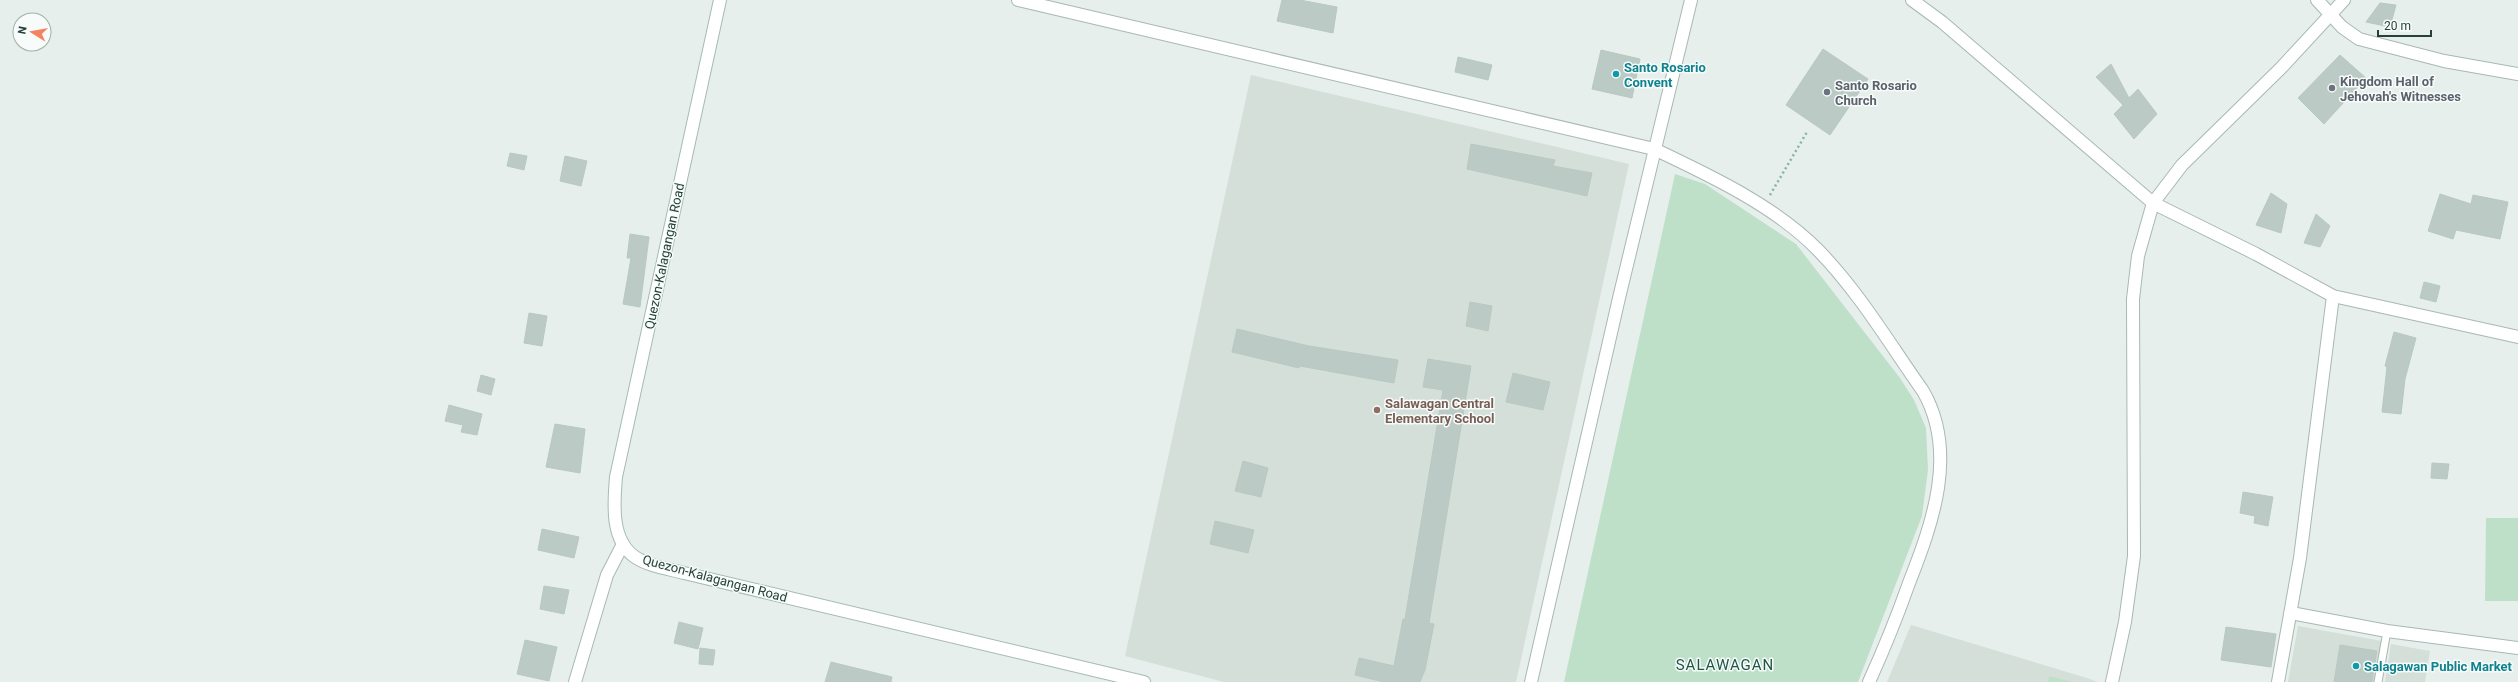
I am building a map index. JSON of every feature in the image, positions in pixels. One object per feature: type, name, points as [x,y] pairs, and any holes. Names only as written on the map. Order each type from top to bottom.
[{"type":"street","name":"Quezon-Kalagangan Road","points":[[720,0],[616,477],[613,506],[622,544],[634,557],[684,573],[1144,682]]},
{"type":"street","points":[[1018,0],[1654,149],[1735,190],[1763,207],[1817,249],[1852,290],[1923,391],[1933,408],[1939,431],[1939,484],[1934,510],[1926,538],[1896,619],[1869,682]]},
{"type":"street","points":[[1531,682],[1654,149],[1691,0]]},
{"type":"street","points":[[1912,0],[1942,22],[2153,203],[2256,254],[2332,296],[2518,337]]},
{"type":"street","points":[[2317,0],[2329,15],[2342,27],[2366,41],[2444,61],[2518,74]]},
{"type":"street","points":[[2112,682],[2125,622],[2134,556],[2133,299],[2138,256],[2153,203],[2182,165],[2281,68],[2344,0]]},
{"type":"street","points":[[2278,682],[2291,613],[2332,296]]},
{"type":"street","points":[[574,682],[607,575],[622,544]]},
{"type":"street","points":[[2291,613],[2387,631],[2518,648]]},
{"type":"lane","points":[[2378,682],[2387,631]]},
{"type":"path","points":[[1763,207],[1807,132]]},
{"type":"shaded area","name":"Salawagan Central Elementary School","points":[[1251,75],[1629,164],[1516,682],[1224,682],[1125,656]]},
{"type":"shaded area","points":[[1911,625],[2087,678],[2098,682],[1887,682]]},
{"type":"shaded area","points":[[2298,626],[2382,641],[2374,682],[2288,682]]},
{"type":"shaded area","points":[[2391,644],[2430,651],[2425,682],[2385,682]]},
{"type":"green space","points":[[1675,174],[1705,184],[1796,244],[1900,378],[1914,400],[1926,428],[1928,470],[1922,516],[1858,682],[1564,682]]},
{"type":"green space","points":[[2486,518],[2518,518],[2518,601],[2485,601]]},
{"type":"green space","points":[[2049,676],[2072,682],[2048,682]]},
{"type":"building","points":[[1282,0],[1300,0],[1337,7],[1333,33],[1277,21]]},
{"type":"building","points":[[2380,3],[2396,5],[2390,27],[2366,22]]},
{"type":"building","name":"Santo Rosario Church","points":[[1823,49],[1868,79],[1830,135],[1786,105]]},
{"type":"building","name":"Santo Rosario Convent","points":[[1601,50],[1640,59],[1632,98],[1592,89]]},
{"type":"building","name":"Kingdom Hall of Jehovah's Witnesses","points":[[2340,55],[2366,78],[2324,124],[2298,98]]},
{"type":"building","points":[[1458,57],[1492,65],[1488,80],[1455,72]]},
{"type":"building","points":[[2111,64],[2129,98],[2138,89],[2157,114],[2134,139],[2114,114],[2123,105],[2096,77]]},
{"type":"building","points":[[1471,144],[1555,160],[1553,166],[1592,173],[1587,196],[1467,169]]},
{"type":"building","points":[[510,153],[527,156],[524,170],[507,166]]},
{"type":"building","points":[[565,156],[587,161],[581,186],[560,181]]},
{"type":"building","points":[[2271,193],[2287,204],[2281,233],[2256,225]]},
{"type":"building","points":[[2440,194],[2471,204],[2473,195],[2508,202],[2500,239],[2456,230],[2453,239],[2428,231]]},
{"type":"building","points":[[2316,214],[2330,226],[2320,247],[2304,243]]},
{"type":"building","points":[[630,234],[649,237],[640,307],[623,304],[631,258],[627,258]]},
{"type":"building","points":[[2424,282],[2440,286],[2436,302],[2420,298]]},
{"type":"building","points":[[1470,302],[1492,306],[1488,331],[1466,326]]},
{"type":"building","points":[[529,313],[547,316],[542,346],[524,343]]},
{"type":"building","points":[[1237,329],[1309,346],[1398,360],[1394,383],[1300,366],[1299,368],[1232,352]]},
{"type":"building","points":[[2394,332],[2416,338],[2405,379],[2401,414],[2382,412],[2387,367],[2385,366]]},
{"type":"building","points":[[1428,359],[1471,366],[1429,623],[1434,624],[1425,670],[1420,682],[1384,682],[1355,675],[1359,658],[1394,666],[1403,619],[1405,619],[1443,390],[1423,387]]},
{"type":"building","points":[[1513,373],[1550,382],[1543,410],[1506,402]]},
{"type":"building","points":[[481,375],[495,379],[491,395],[477,391]]},
{"type":"building","points":[[449,405],[482,414],[477,435],[461,432],[463,425],[445,421]]},
{"type":"building","points":[[555,424],[585,429],[580,473],[546,467]]},
{"type":"building","points":[[1243,461],[1268,468],[1261,497],[1235,491]]},
{"type":"building","points":[[2432,463],[2449,464],[2447,479],[2431,478]]},
{"type":"building","points":[[2243,492],[2273,497],[2268,526],[2254,523],[2255,516],[2240,513]]},
{"type":"building","points":[[1215,521],[1254,530],[1248,553],[1210,544]]},
{"type":"building","points":[[542,529],[579,537],[574,558],[538,550]]},
{"type":"building","points":[[544,586],[569,590],[564,614],[540,609]]},
{"type":"building","points":[[679,622],[703,628],[698,649],[674,643]]},
{"type":"building","points":[[2226,627],[2276,634],[2271,667],[2221,660]]},
{"type":"building","points":[[525,640],[557,647],[549,681],[517,674]]},
{"type":"building","name":"Salagawan Public Market","points":[[2340,645],[2377,651],[2372,682],[2334,682]]},
{"type":"building","points":[[700,648],[715,650],[713,665],[699,664]]},
{"type":"building","points":[[831,662],[892,677],[891,682],[825,682]]},
{"type":"place","name":"Santo Rosario Convent","points":[[1616,74]]},
{"type":"place","name":"Kingdom Hall of Jehovah's Witnesses","points":[[2332,88]]},
{"type":"place","name":"Santo Rosario Church","points":[[1827,92]]},
{"type":"place","name":"Salawagan Central Elementary School","points":[[1377,410]]},
{"type":"place","name":"Salagawan Public Market","points":[[2356,666]]},
{"type":"district","name":"SALAWAGAN","points":[[1725,665]]}]
